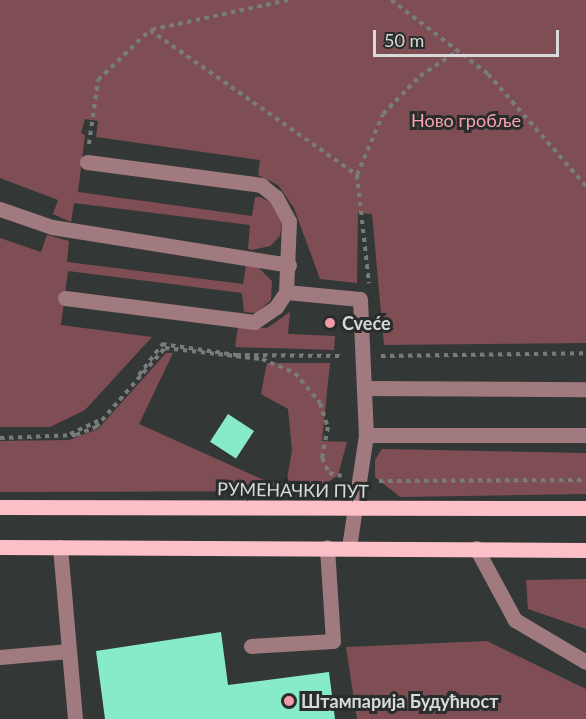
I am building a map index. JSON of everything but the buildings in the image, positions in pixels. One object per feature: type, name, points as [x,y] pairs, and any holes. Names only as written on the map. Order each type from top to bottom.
[{"type":"main road","name":"РУМЕНАЧКИ ПУТ","points":[[0,507],[353,510],[586,508]]},
{"type":"main road","points":[[0,547],[586,550]]},
{"type":"lane","points":[[65,298],[254,322],[276,307],[286,292],[289,265],[289,221],[276,197],[261,185],[87,162]]},
{"type":"lane","points":[[0,209],[52,227],[289,265]]},
{"type":"lane","points":[[286,292],[360,298],[366,435],[349,547]]},
{"type":"lane","points":[[364,388],[586,389]]},
{"type":"lane","points":[[366,435],[586,435]]},
{"type":"lane","points":[[60,547],[75,719]]},
{"type":"lane","points":[[251,646],[333,641],[327,547]]},
{"type":"lane","points":[[476,548],[515,620],[586,662]]},
{"type":"lane","points":[[0,657],[69,651]]},
{"type":"path","points":[[87,162],[98,80],[150,30],[288,0]]},
{"type":"path","points":[[392,0],[459,50],[501,88],[586,186]]},
{"type":"path","points":[[150,30],[357,175]]},
{"type":"path","points":[[370,296],[357,175],[383,114],[420,76],[459,50]]},
{"type":"path","points":[[0,436],[68,435],[97,422],[162,344],[236,355],[363,356],[586,352]]},
{"type":"path","points":[[0,436],[76,435],[96,427],[165,348],[262,359],[295,373],[320,403],[328,427],[322,458],[329,473],[358,481],[586,480]]},
{"type":"green space","name":"Ново гробље","points":[[0,0],[586,0],[586,343],[384,345],[372,214],[358,213],[357,283],[320,279],[294,208],[278,185],[258,175],[260,160],[96,137],[98,121],[85,119],[81,133],[85,135],[78,192],[252,216],[255,197],[260,197],[272,203],[282,218],[280,236],[270,246],[248,249],[250,225],[74,203],[71,222],[53,214],[58,200],[0,178]]},
{"type":"green space","points":[[47,235],[69,241],[67,262],[243,284],[246,266],[258,267],[272,281],[271,300],[256,313],[244,312],[242,293],[68,271],[61,325],[152,337],[85,410],[50,427],[0,427],[0,238],[41,252]]},
{"type":"green space","points":[[290,312],[288,334],[335,336],[334,350],[235,347],[238,327],[267,328]]},
{"type":"green space","points":[[166,353],[173,353],[139,424],[264,480],[286,484],[292,451],[288,409],[261,394],[267,363],[330,363],[322,441],[347,442],[338,475],[316,491],[0,492],[0,441],[69,440],[98,429]]},
{"type":"green space","points":[[382,449],[586,453],[586,494],[400,497],[375,477],[375,460]]},
{"type":"green space","points":[[586,579],[586,629],[528,609],[526,580]]},
{"type":"green space","points":[[487,641],[586,689],[586,719],[357,719],[346,647]]},
{"type":"place","name":"Cveće","points":[[330,323]]},
{"type":"place","name":"Штампарија Будућност","points":[[289,701]]}]
